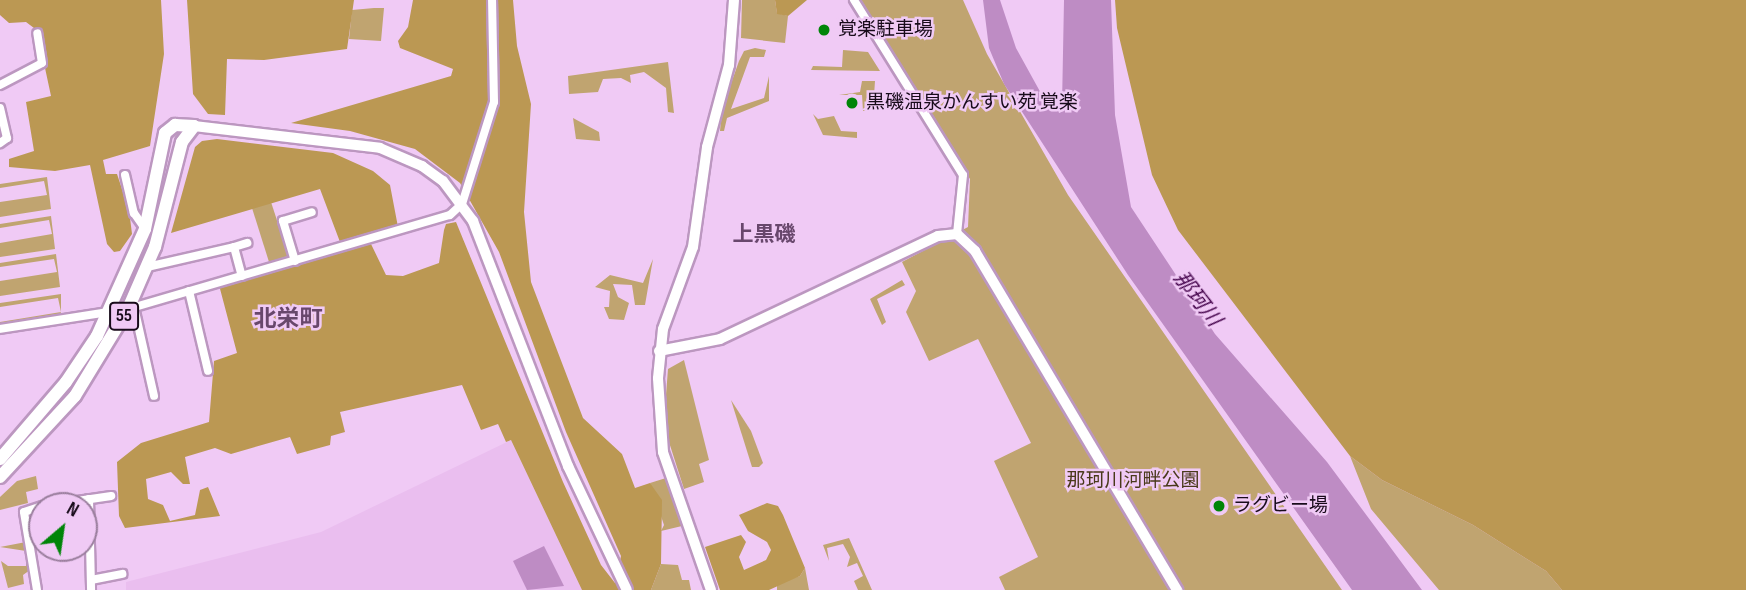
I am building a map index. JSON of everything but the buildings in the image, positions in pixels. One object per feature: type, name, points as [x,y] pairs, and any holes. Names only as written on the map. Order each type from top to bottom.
[{"type":"main road","name":"55","points":[[0,459],[66,382],[110,313],[145,229],[165,133],[175,125],[194,126]]},
{"type":"main road","name":"55","points":[[0,477],[75,396],[131,308],[147,267],[182,142],[194,126]]},
{"type":"street","points":[[0,329],[131,308],[441,220],[462,204],[494,102],[492,0]]},
{"type":"street","points":[[710,590],[663,452],[657,404],[659,351],[667,314],[693,247],[707,147],[729,65],[734,0]]},
{"type":"street","points":[[854,0],[962,175],[957,234]]},
{"type":"street","points":[[0,85],[42,63],[37,33]]},
{"type":"street","points":[[0,108],[7,138],[0,143]]},
{"type":"street","points":[[194,126],[380,148],[422,166],[462,204],[483,245],[568,466],[627,590]]},
{"type":"street","points":[[125,175],[134,213],[145,229]]},
{"type":"street","points":[[295,261],[283,221],[312,212]]},
{"type":"street","points":[[659,351],[720,338],[937,236],[957,234],[975,251],[1177,590]]},
{"type":"street","points":[[147,267],[247,243]]},
{"type":"street","points":[[234,247],[242,276]]},
{"type":"street","points":[[189,292],[208,371]]},
{"type":"street","points":[[131,308],[154,396]]},
{"type":"street","points":[[98,498],[111,496]]},
{"type":"street","points":[[28,511],[24,512],[28,536]]},
{"type":"street","points":[[32,562],[37,590]]},
{"type":"street","points":[[90,562],[91,585],[122,574]]},
{"type":"shaded area","points":[[0,0],[161,0],[164,54],[150,146],[103,160],[106,174],[117,174],[129,210],[132,234],[120,251],[114,252],[107,244],[90,165],[55,171],[9,167],[9,159],[34,151],[26,102],[51,96],[45,68],[48,62],[38,31],[26,22],[9,23],[0,15]]},
{"type":"shaded area","points":[[187,0],[354,0],[347,49],[264,60],[227,59],[225,115],[208,114],[193,94]]},
{"type":"shaded area","points":[[413,0],[513,0],[517,46],[531,104],[524,212],[531,282],[583,418],[622,454],[635,488],[650,483],[662,500],[661,564],[651,590],[582,590],[511,440],[506,442],[498,424],[481,430],[462,385],[340,412],[345,432],[331,436],[330,445],[297,454],[290,437],[231,454],[215,448],[185,457],[190,484],[183,484],[171,472],[146,479],[148,499],[163,505],[170,521],[195,515],[200,490],[208,487],[220,516],[125,528],[119,516],[117,462],[141,443],[209,422],[214,361],[237,353],[219,285],[371,244],[386,275],[403,276],[439,263],[446,224],[456,222],[563,482],[601,565],[615,583],[621,556],[566,432],[499,252],[460,183],[415,149],[350,131],[291,123],[451,76],[453,69],[400,48],[398,41],[408,27]]},
{"type":"shaded area","points":[[775,0],[807,0],[788,16],[777,14]]},
{"type":"shaded area","points":[[983,0],[1000,0],[1016,48],[1048,106],[1057,111],[1062,105],[1064,0],[1111,0],[1115,115],[1131,207],[1215,334],[1327,462],[1422,590],[1352,590],[1128,275],[1004,84],[989,48]]},
{"type":"shaded area","points":[[1115,0],[1746,0],[1746,590],[1562,590],[1546,571],[1473,525],[1382,480],[1350,456],[1178,230],[1152,175],[1117,28]]},
{"type":"shaded area","points":[[217,139],[333,153],[373,171],[390,185],[398,227],[340,242],[320,189],[171,233],[195,147],[202,141]]},
{"type":"shaded area","points":[[511,440],[582,590],[126,590],[126,582],[321,532]]},
{"type":"shaded area","points":[[767,503],[778,506],[805,568],[800,576],[769,590],[720,590],[705,547],[741,535],[746,542],[739,557],[744,570],[766,560],[771,550],[767,542],[748,531],[739,515]]},
{"type":"shaded area","points":[[544,546],[564,586],[527,590],[513,561]]},
{"type":"green space","points":[[742,0],[775,0],[777,13],[788,16],[785,43],[741,38]]},
{"type":"green space","name":"那珂川河畔公園","points":[[858,0],[963,0],[987,54],[1068,195],[1342,590],[1005,590],[999,577],[1038,557],[994,461],[1031,443],[978,339],[929,361],[906,312],[916,291],[902,262],[968,227],[970,179]]},
{"type":"green space","points":[[384,8],[381,41],[349,39],[352,10]]},
{"type":"green space","points":[[755,48],[766,50],[764,57],[750,57],[731,109],[764,98],[769,76],[769,101],[727,118],[724,131],[720,131],[722,109],[739,61],[744,51]]},
{"type":"green space","points":[[843,50],[868,52],[880,71],[811,70],[813,66],[842,67]]},
{"type":"green space","points":[[668,62],[674,113],[668,112],[666,88],[644,72],[630,75],[631,83],[621,78],[603,79],[598,92],[569,94],[568,76]]},
{"type":"green space","points":[[862,81],[875,81],[873,111],[863,111],[862,95],[839,95],[860,92]]},
{"type":"green space","points":[[813,114],[818,119],[834,116],[841,131],[857,132],[857,138],[823,135]]},
{"type":"green space","points":[[573,118],[599,132],[600,141],[576,139]]},
{"type":"green space","points":[[47,177],[51,209],[0,217],[0,202],[47,195],[44,181],[0,188],[0,184]]},
{"type":"green space","points":[[271,202],[289,257],[269,262],[252,208]]},
{"type":"green space","points":[[51,216],[55,249],[0,257],[0,243],[52,234],[49,220],[0,228],[0,224]]},
{"type":"green space","points":[[56,254],[60,287],[0,296],[0,281],[57,272],[54,259],[0,267],[0,263]]},
{"type":"green space","points":[[653,259],[645,305],[635,305],[632,285],[613,284],[618,297],[629,303],[624,320],[609,319],[604,307],[609,307],[610,291],[595,287],[610,275],[643,283]]},
{"type":"green space","points":[[902,280],[905,285],[877,299],[886,322],[882,325],[870,299]]},
{"type":"green space","points":[[61,294],[61,312],[58,298],[0,307],[0,303]]},
{"type":"green space","points":[[61,312],[61,317],[0,325],[0,322]]},
{"type":"green space","points":[[684,360],[709,460],[699,464],[704,482],[684,489],[668,439],[666,395],[668,369]]},
{"type":"green space","points":[[731,400],[751,431],[763,463],[759,467],[752,467]]},
{"type":"green space","points":[[1350,456],[1382,480],[1473,525],[1546,571],[1562,590],[1439,590],[1371,509]]},
{"type":"green space","points":[[36,476],[38,489],[26,492],[28,503],[0,510],[0,497],[17,481]]},
{"type":"green space","points":[[666,478],[682,526],[661,531],[664,525],[650,483]]},
{"type":"green space","points":[[849,538],[872,590],[858,590],[854,581],[863,576],[857,563],[847,567],[850,557],[843,544],[827,548],[829,561],[823,545]]},
{"type":"green space","points":[[26,542],[30,570],[23,575],[24,584],[8,588],[1,561],[8,566],[26,566],[26,551],[0,547]]},
{"type":"green space","points":[[661,564],[678,565],[682,580],[689,580],[691,590],[651,590]]},
{"type":"green space","points":[[805,568],[809,590],[777,590],[777,583],[800,576]]},
{"type":"place","name":"覚楽駐車場","points":[[824,30]]},
{"type":"place","name":"黒磯温泉かんすい苑 覚楽","points":[[852,103]]},
{"type":"place","name":"ラグビー場","points":[[1219,506]]},
{"type":"district","name":"上黒磯","points":[[764,235]]},
{"type":"district","name":"北栄町","points":[[288,319]]},
{"type":"water label","name":"那珂川","points":[[1197,299]]}]
